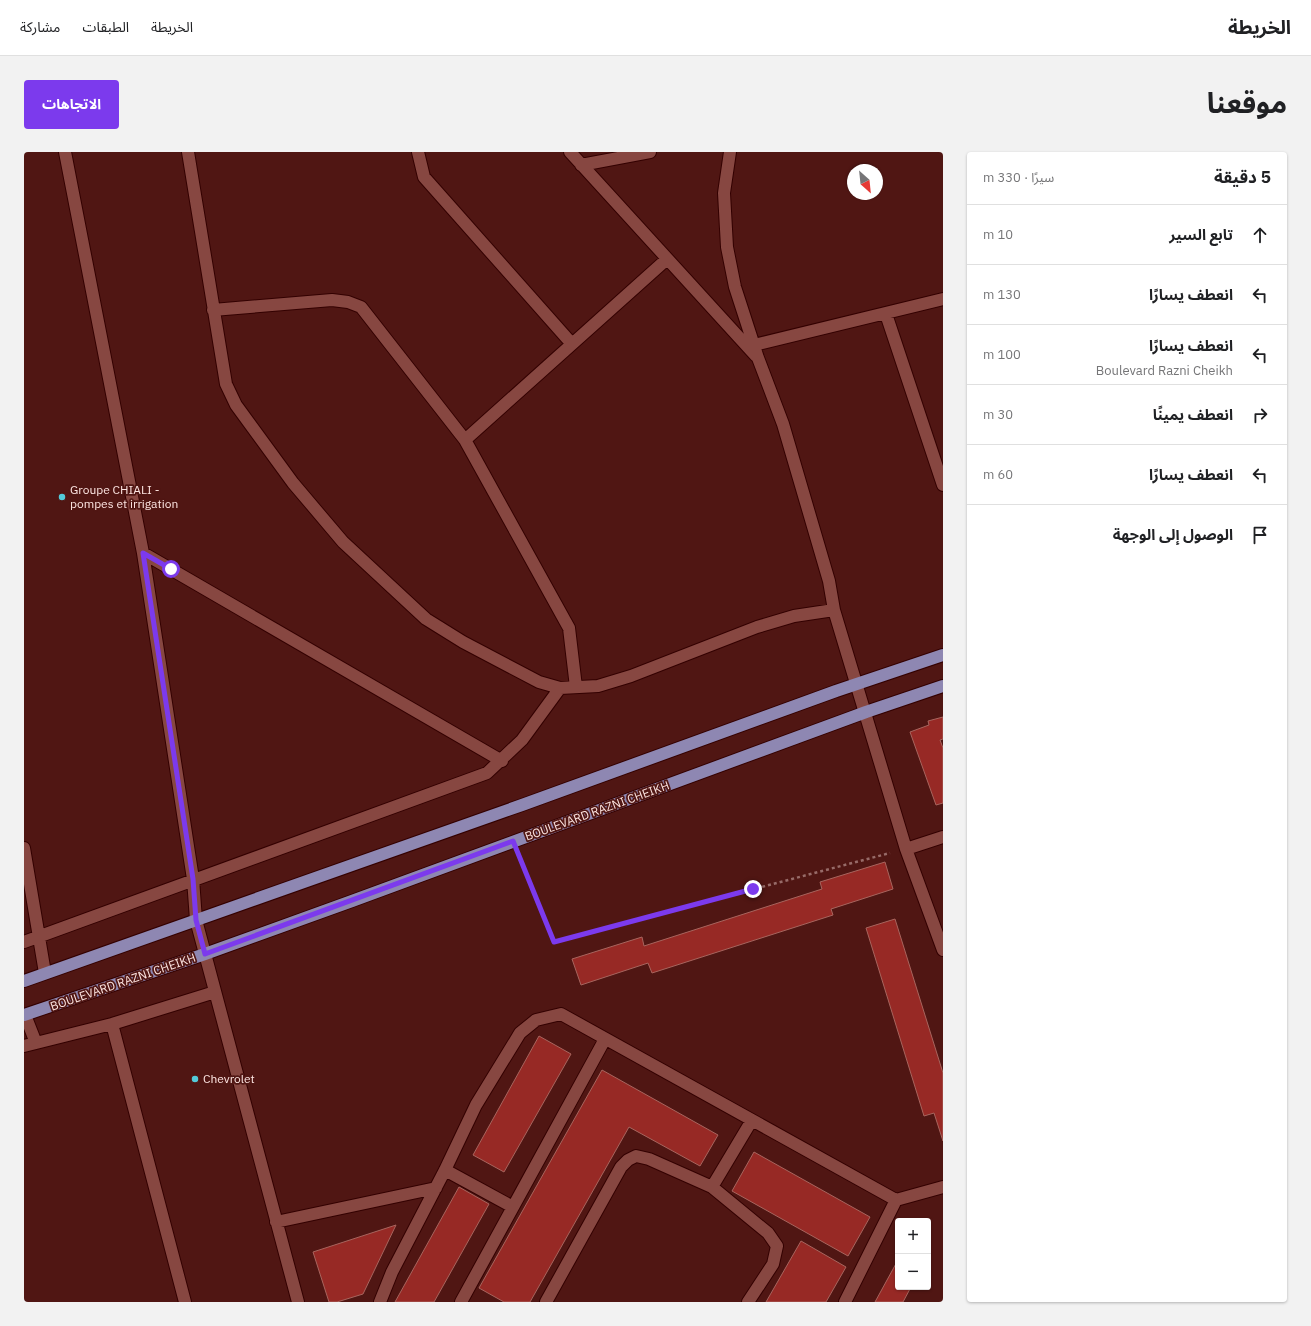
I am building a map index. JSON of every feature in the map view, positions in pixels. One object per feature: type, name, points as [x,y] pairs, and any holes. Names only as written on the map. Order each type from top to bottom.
[{"type":"main road","points":[[24,981],[522,805],[857,684],[943,655]]},
{"type":"main road","name":"BOULEVARD RAZNI CHEIKH","points":[[24,1015],[205,954],[866,712],[943,686]]},
{"type":"street","points":[[65,152],[143,553],[193,879],[196,920],[298,1302]]},
{"type":"street","points":[[188,152],[226,384],[236,405],[293,483],[344,542],[426,619],[463,642],[525,675],[539,682],[560,688],[598,686],[631,676],[776,621],[794,616],[834,610]]},
{"type":"street","points":[[418,152],[424,177],[572,344]]},
{"type":"street","points":[[570,152],[758,358]]},
{"type":"street","points":[[581,165],[650,152]]},
{"type":"street","points":[[730,152],[724,193],[727,247],[735,287],[758,358],[783,424],[799,476],[829,581],[834,610],[866,712],[906,849],[943,950]]},
{"type":"street","points":[[465,440],[667,259]]},
{"type":"street","points":[[754,345],[943,299]]},
{"type":"street","points":[[213,310],[332,300],[348,302],[361,308],[465,440],[569,628],[576,687]]},
{"type":"street","points":[[886,314],[943,485]]},
{"type":"street","points":[[143,553],[502,760]]},
{"type":"street","points":[[24,942],[193,879],[479,777],[487,773],[522,740],[560,688]]},
{"type":"street","points":[[906,849],[943,837]]},
{"type":"street","points":[[24,848],[45,973]]},
{"type":"street","points":[[24,1046],[112,1024],[215,992]]},
{"type":"street","points":[[380,1302],[392,1272],[436,1188],[476,1105],[520,1033],[536,1020],[561,1014],[896,1200],[943,1187]]},
{"type":"street","points":[[24,1015],[36,1043]]},
{"type":"street","points":[[112,1024],[185,1302]]},
{"type":"street","points":[[461,1302],[605,1039]]},
{"type":"street","points":[[712,1187],[752,1120]]},
{"type":"street","points":[[546,1302],[621,1167],[628,1160],[636,1156],[649,1159],[712,1187],[768,1233],[777,1246],[773,1264],[748,1302]]},
{"type":"street","points":[[445,1170],[513,1207]]},
{"type":"street","points":[[276,1222],[436,1188]]},
{"type":"street","points":[[845,1302],[896,1200]]},
{"type":"path","points":[[513,841],[554,942],[906,849]]},
{"type":"building","points":[[943,717],[943,739],[940,740],[943,748],[943,803],[936,805],[910,732],[929,725],[928,721]]},
{"type":"building","points":[[885,862],[893,889],[831,909],[833,915],[652,973],[648,963],[581,985],[572,959],[642,937],[644,946],[822,889],[820,882]]},
{"type":"building","points":[[895,919],[943,1073],[943,1141],[934,1113],[924,1116],[866,928]]},
{"type":"building","points":[[539,1036],[571,1054],[504,1172],[473,1155]]},
{"type":"building","points":[[602,1070],[718,1135],[700,1166],[629,1127],[530,1302],[504,1302],[479,1288]]},
{"type":"building","points":[[754,1152],[870,1217],[848,1256],[732,1191]]},
{"type":"building","points":[[459,1187],[489,1204],[434,1302],[395,1302]]},
{"type":"building","points":[[396,1225],[363,1294],[337,1302],[329,1302],[313,1252]]},
{"type":"building","points":[[801,1241],[846,1267],[826,1302],[766,1302]]},
{"type":"building","points":[[895,1265],[895,1290],[909,1290],[903,1302],[875,1302]]},
{"type":"place","name":"Groupe CHIALI - pompes et irrigation","points":[[62,497]]},
{"type":"place","name":"Chevrolet","points":[[195,1079]]},
{"type":"route","points":[[171,569],[143,553],[193,879],[196,920],[205,954],[513,841],[554,942],[753,889]]}]
